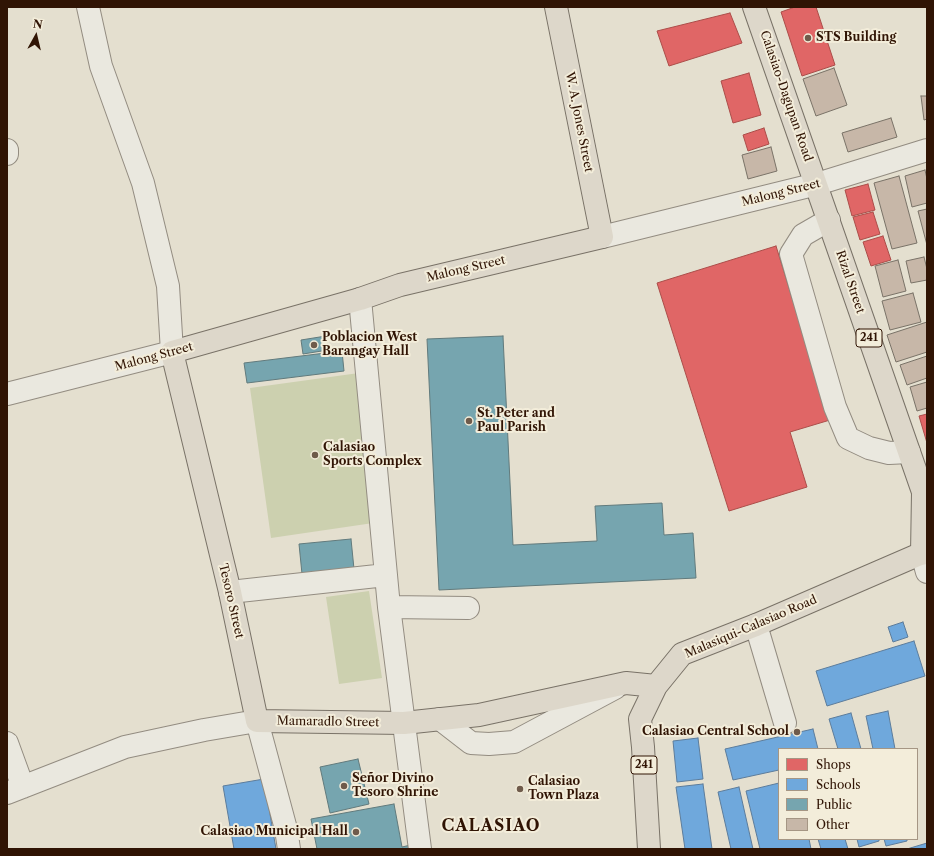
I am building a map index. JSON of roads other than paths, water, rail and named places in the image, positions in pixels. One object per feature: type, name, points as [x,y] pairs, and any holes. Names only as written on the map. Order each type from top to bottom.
[{"type":"main road","name":"W. A. Jones Street","points":[[556,7],[602,237]]},
{"type":"main road","name":"Calasiao-Dagupan Road","points":[[754,7],[817,184]]},
{"type":"main road","name":"Rizal Street","points":[[817,184],[909,452],[925,493],[925,559]]},
{"type":"main road","name":"Malong Street","points":[[172,352],[360,299],[400,285],[602,237]]},
{"type":"main road","name":"Tesoro Street","points":[[172,352],[230,592],[257,721]]},
{"type":"main road","name":"Malasiqui-Calasiao Road","points":[[649,849],[640,719],[656,686],[682,654],[925,559]]},
{"type":"main road","name":"Mamaradlo Street","points":[[257,721],[404,723],[478,715],[626,683],[656,686]]},
{"type":"street","points":[[88,7],[101,66],[142,183],[168,286],[172,352]]},
{"type":"street","name":"Malong Street","points":[[602,237],[817,184],[927,150]]},
{"type":"street","points":[[829,220],[803,235],[791,254],[835,407],[848,438],[869,448],[889,453],[909,452]]},
{"type":"street","points":[[360,299],[389,607],[420,849]]},
{"type":"street","name":"Malong Street","points":[[7,394],[172,352]]},
{"type":"street","points":[[230,592],[386,575]]},
{"type":"street","points":[[389,607],[468,608]]},
{"type":"street","points":[[756,625],[785,723]]},
{"type":"street","points":[[440,719],[471,743],[489,744],[514,742],[626,683]]},
{"type":"street","name":"Mamaradlo Street","points":[[15,790],[125,748],[204,730],[257,721]]},
{"type":"street","name":"Tesoro Street","points":[[257,721],[286,829],[289,849]]},
{"type":"street","points":[[7,743],[15,790]]},
{"type":"place","name":"STS Building","points":[[808,38]]},
{"type":"place","name":"Poblacion West Barangay Hall","points":[[314,345]]},
{"type":"place","name":"St. Peter and Paul Parish","points":[[469,421]]},
{"type":"place","name":"Calasiao Sports Complex","points":[[315,455]]},
{"type":"place","name":"Calasiao Central School","points":[[797,732]]},
{"type":"place","name":"Señor Divino Tesoro Shrine","points":[[344,786]]},
{"type":"place","name":"Calasiao Town Plaza","points":[[520,789]]},
{"type":"place","name":"Calasiao Municipal Hall","points":[[356,832]]},
{"type":"district","name":"CALASIAO","points":[[491,826]]}]
